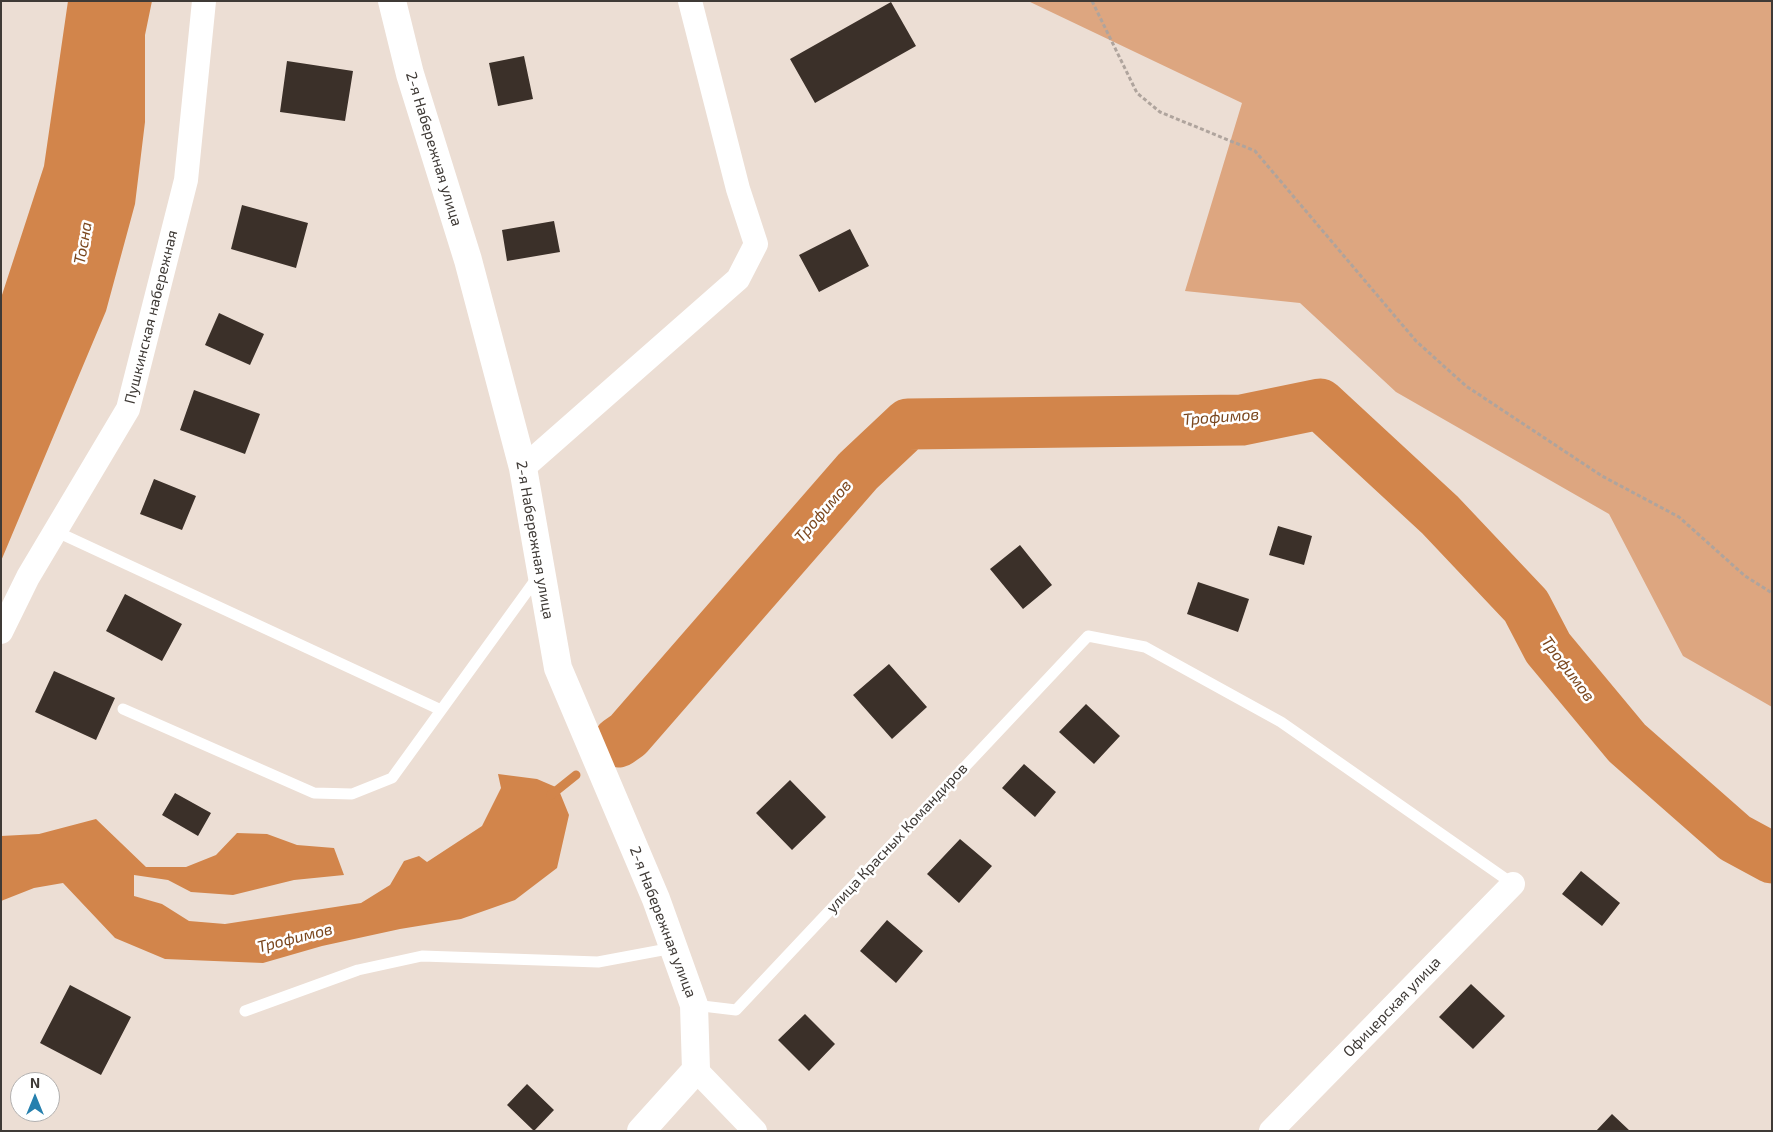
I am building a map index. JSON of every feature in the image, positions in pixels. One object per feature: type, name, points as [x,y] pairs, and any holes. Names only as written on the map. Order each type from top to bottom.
[{"type":"street","name":"Пушкинская набережная","points":[[1,632],[28,578],[128,409],[186,180],[204,1]]},
{"type":"street","name":"2-я Набережная улица","points":[[392,1],[410,74],[468,260],[523,468],[558,668],[656,899],[694,1005],[696,1070]]},
{"type":"street","points":[[523,468],[738,279],[756,244],[738,189],[690,1]]},
{"type":"street","name":"Офицерская улица","points":[[1271,1131],[1513,884]]},
{"type":"street","points":[[641,1131],[696,1070],[755,1131]]},
{"type":"lane","points":[[55,531],[441,710]]},
{"type":"lane","points":[[124,709],[314,793],[352,794],[392,778],[541,571]]},
{"type":"lane","name":"улица Красных Командиров","points":[[694,1005],[736,1010],[1088,636],[1145,647],[1281,722],[1513,884]]},
{"type":"lane","points":[[245,1011],[358,970],[422,956],[598,962],[674,948]]},
{"type":"path","points":[[1092,1],[1138,93],[1160,112],[1255,151],[1416,341],[1466,386],[1602,476],[1680,517],[1744,576],[1772,593]]},
{"type":"shaded area","points":[[1028,1],[1772,1],[1772,707],[1683,656],[1609,514],[1396,392],[1300,303],[1185,291],[1242,103]]},
{"type":"water","name":"Тосна","points":[[68,1],[152,1],[145,35],[145,122],[135,204],[106,311],[1,561],[1,298],[44,166]]},
{"type":"water","points":[[498,774],[537,779],[558,788],[569,815],[557,868],[515,900],[461,919],[400,929],[322,946],[263,963],[165,959],[115,938],[63,883],[34,888],[1,901],[1,836],[39,834],[96,819],[146,867],[186,867],[216,855],[237,833],[267,834],[297,845],[334,848],[344,875],[294,880],[233,895],[191,892],[168,880],[134,875],[134,896],[162,904],[189,921],[225,924],[361,903],[390,885],[404,861],[419,856],[427,862],[482,826],[501,788]]},
{"type":"building","points":[[891,2],[916,46],[815,103],[790,59]]},
{"type":"building","points":[[524,56],[533,99],[498,106],[489,63]]},
{"type":"building","points":[[287,61],[353,71],[345,121],[280,112]]},
{"type":"building","points":[[242,205],[308,223],[296,268],[231,249]]},
{"type":"building","points":[[554,221],[560,252],[507,261],[502,230]]},
{"type":"building","points":[[850,229],[869,266],[819,292],[799,255]]},
{"type":"building","points":[[219,313],[264,334],[250,365],[205,345]]},
{"type":"building","points":[[194,390],[260,414],[245,454],[180,430]]},
{"type":"building","points":[[154,479],[196,496],[182,530],[140,514]]},
{"type":"building","points":[[1278,526],[1312,536],[1304,565],[1269,555]]},
{"type":"building","points":[[1020,545],[1052,585],[1023,609],[990,569]]},
{"type":"building","points":[[1198,582],[1249,599],[1238,632],[1187,614]]},
{"type":"building","points":[[125,594],[182,624],[162,661],[106,631]]},
{"type":"building","points":[[889,664],[927,707],[892,739],[853,695]]},
{"type":"building","points":[[54,671],[115,698],[96,740],[35,712]]},
{"type":"building","points":[[1086,704],[1120,736],[1094,764],[1059,732]]},
{"type":"building","points":[[1024,764],[1056,792],[1035,817],[1002,788]]},
{"type":"building","points":[[790,780],[826,817],[792,850],[756,813]]},
{"type":"building","points":[[175,793],[211,813],[198,836],[162,815]]},
{"type":"building","points":[[960,839],[992,866],[959,903],[927,874]]},
{"type":"building","points":[[1581,871],[1620,903],[1602,926],[1562,894]]},
{"type":"building","points":[[887,920],[923,951],[896,983],[860,951]]},
{"type":"building","points":[[1471,984],[1505,1016],[1473,1049],[1439,1017]]},
{"type":"building","points":[[70,985],[131,1017],[101,1075],[40,1043]]},
{"type":"building","points":[[805,1014],[835,1044],[809,1071],[778,1040]]},
{"type":"building","points":[[527,1084],[554,1110],[534,1131],[507,1105]]},
{"type":"building","points":[[1612,1114],[1630,1131],[1596,1131]]},
{"type":"waterway","name":"Трофимов","points":[[618,742],[628,735],[858,471],[908,424],[1242,420],[1320,404],[1440,515],[1526,606],[1548,648],[1627,743],[1735,838],[1772,858]]},
{"type":"waterway","name":"Трофимов","points":[[551,795],[576,775]]}]
